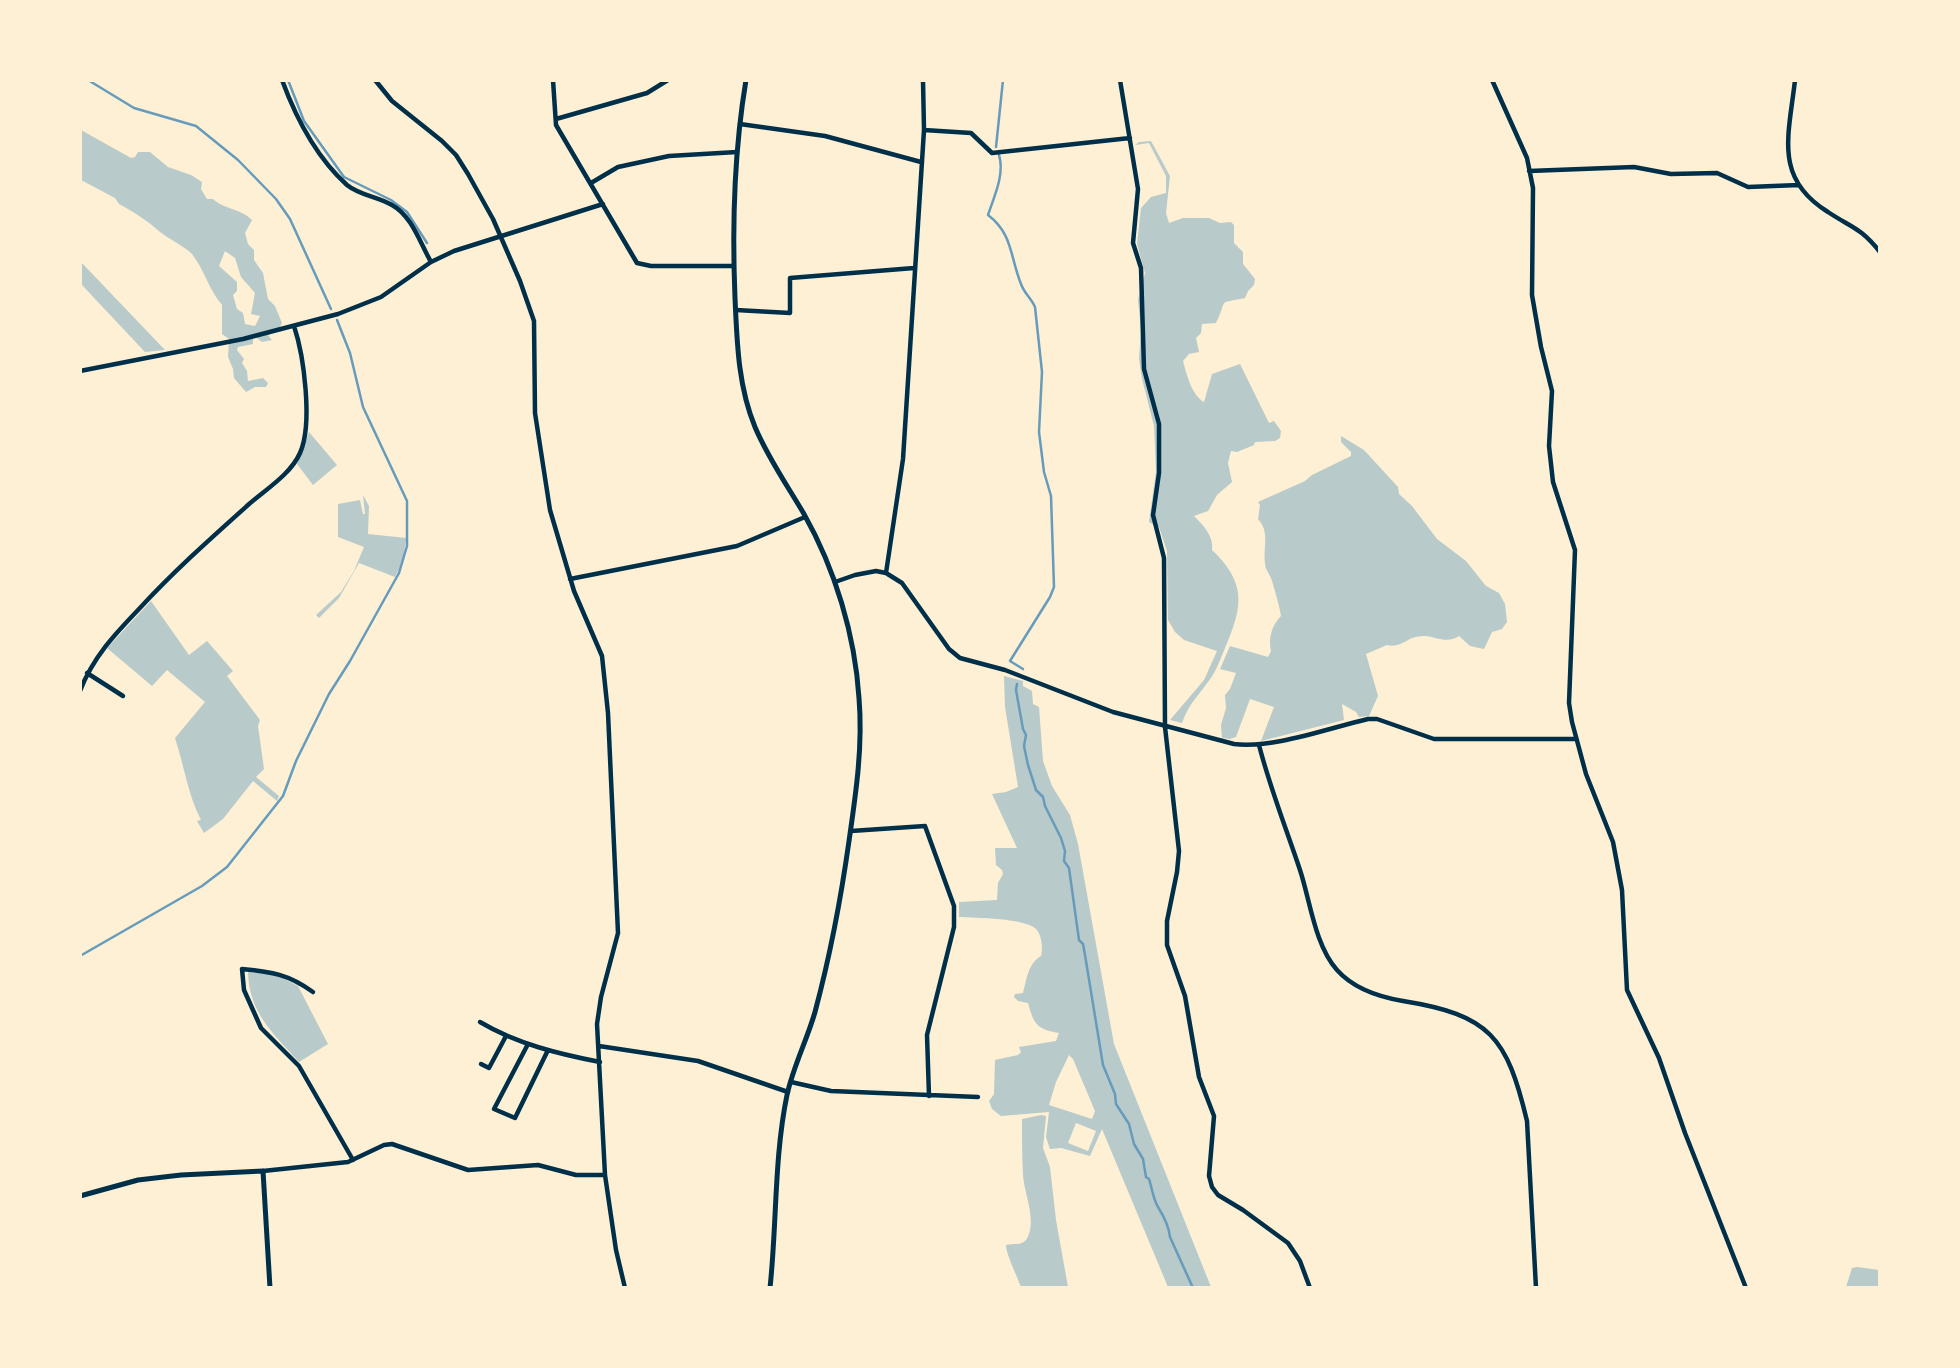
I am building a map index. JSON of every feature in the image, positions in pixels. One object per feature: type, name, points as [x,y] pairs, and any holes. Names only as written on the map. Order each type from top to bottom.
[{"type":"street","points":[[282,80],[296,116],[330,165],[349,187],[394,206],[409,221],[430,262]]},
{"type":"street","points":[[375,80],[392,101],[456,155],[500,235],[534,321],[535,413],[550,510],[570,579],[602,656],[608,713],[618,933],[597,1024],[605,1175],[616,1250],[625,1287]]},
{"type":"street","points":[[553,80],[556,125],[637,263],[651,266],[734,266]]},
{"type":"street","points":[[556,119],[647,93],[668,80]]},
{"type":"street","points":[[746,80],[737,152],[734,266],[740,366],[748,407],[769,457],[805,517],[835,582],[855,662],[859,698],[860,751],[851,831],[830,952],[814,1014],[788,1091],[777,1175],[770,1287]]},
{"type":"street","points":[[886,573],[903,459],[924,130],[923,80]]},
{"type":"street","points":[[1120,80],[1138,189],[1133,243],[1141,268],[1144,369],[1159,424],[1159,473],[1153,514],[1164,558],[1165,727],[1179,851],[1167,921],[1167,945],[1185,996],[1199,1077],[1214,1116],[1210,1183],[1218,1195],[1287,1243],[1300,1261],[1310,1287]]},
{"type":"street","points":[[1492,80],[1527,158],[1533,188],[1532,295],[1552,391],[1549,446],[1553,482],[1575,550],[1569,703],[1586,774],[1613,842],[1622,890],[1627,990],[1659,1058],[1685,1133],[1746,1287]]},
{"type":"street","points":[[1795,80],[1786,142],[1790,170],[1814,202],[1829,213],[1856,226],[1880,252]]},
{"type":"street","points":[[740,124],[825,136],[921,162]]},
{"type":"street","points":[[924,130],[971,133],[992,153],[1130,138]]},
{"type":"street","points":[[591,183],[618,167],[631,164],[669,156],[737,152]]},
{"type":"street","points":[[1529,171],[1634,167],[1671,174],[1717,173],[1748,187],[1799,185]]},
{"type":"street","points":[[80,371],[235,341],[368,303],[430,262],[500,235],[603,204]]},
{"type":"street","points":[[736,310],[790,313],[790,278],[914,268]]},
{"type":"street","points":[[80,691],[100,651],[145,601],[297,459],[307,424],[299,344],[294,326]]},
{"type":"street","points":[[570,579],[737,546],[805,517]]},
{"type":"street","points":[[835,582],[876,571],[886,573],[902,583],[948,649],[960,658],[1005,670],[1113,712],[1234,744],[1259,745],[1368,719],[1377,719],[1434,740],[1576,739]]},
{"type":"street","points":[[87,673],[123,696]]},
{"type":"street","points":[[1259,745],[1269,786],[1300,868],[1319,936],[1337,970],[1370,992],[1458,1013],[1489,1032],[1504,1050],[1527,1121],[1536,1287]]},
{"type":"street","points":[[851,831],[925,826],[954,905],[954,927],[928,1035],[929,1096]]},
{"type":"street","points":[[313,992],[277,972],[242,968],[244,990],[261,1028],[299,1066],[353,1160]]},
{"type":"street","points":[[480,1022],[528,1044],[600,1062]]},
{"type":"street","points":[[481,1064],[489,1068],[506,1036]]},
{"type":"street","points":[[528,1044],[494,1108],[515,1118],[548,1050]]},
{"type":"street","points":[[599,1046],[698,1061],[788,1091]]},
{"type":"street","points":[[791,1082],[831,1091],[978,1097]]},
{"type":"street","points":[[80,1196],[138,1180],[312,1167],[353,1160],[384,1145],[392,1144],[468,1170],[538,1165],[576,1175],[605,1175]]},
{"type":"street","points":[[263,1171],[270,1287]]},
{"type":"shaded area","points":[[81,130],[131,158],[138,152],[150,152],[168,167],[202,182],[201,189],[207,199],[213,199],[243,213],[252,220],[245,233],[248,244],[254,250],[254,260],[263,273],[268,299],[275,306],[282,323],[278,331],[268,335],[272,340],[262,342],[253,338],[253,344],[238,347],[237,350],[244,359],[242,363],[247,371],[248,381],[263,378],[268,383],[266,387],[255,387],[246,392],[234,378],[228,357],[229,339],[222,334],[222,305],[192,254],[119,204],[115,198],[81,180]],"holes":[[[225,251],[235,258],[241,277],[255,293],[251,314],[260,316],[255,326],[245,324],[243,313],[237,309],[233,295],[237,291],[237,282],[219,266]]]},
{"type":"shaded area","points":[[1151,141],[1170,176],[1166,213],[1169,223],[1183,218],[1209,218],[1220,223],[1231,222],[1234,225],[1234,243],[1243,252],[1243,264],[1255,279],[1245,298],[1224,303],[1216,323],[1202,324],[1201,333],[1196,338],[1199,352],[1189,354],[1183,361],[1190,384],[1204,402],[1212,374],[1240,364],[1269,423],[1274,421],[1281,431],[1280,438],[1275,441],[1255,442],[1254,445],[1237,452],[1231,451],[1228,463],[1232,482],[1217,495],[1208,511],[1194,516],[1210,535],[1212,550],[1232,574],[1238,608],[1216,670],[1190,706],[1182,723],[1170,720],[1204,680],[1217,651],[1184,640],[1168,620],[1167,551],[1159,527],[1149,522],[1156,471],[1154,426],[1139,359],[1141,330],[1138,300],[1145,273],[1137,244],[1141,208],[1151,197],[1166,193],[1166,176],[1149,143],[1135,145]]},
{"type":"shaded area","points":[[80,261],[165,350],[145,352],[81,284]]},
{"type":"shaded area","points":[[309,432],[337,465],[313,485],[297,464]]},
{"type":"shaded area","points":[[1341,436],[1364,450],[1398,487],[1399,494],[1412,506],[1437,539],[1466,561],[1486,586],[1499,593],[1505,604],[1507,622],[1502,629],[1492,632],[1484,649],[1470,646],[1459,636],[1446,640],[1419,636],[1366,654],[1378,696],[1369,716],[1359,717],[1356,712],[1342,704],[1344,720],[1261,741],[1274,707],[1250,699],[1236,737],[1222,738],[1225,695],[1236,673],[1220,669],[1230,646],[1268,657],[1272,632],[1281,616],[1265,565],[1265,534],[1258,519],[1258,502],[1351,456],[1351,452],[1341,442]]},
{"type":"shaded area","points":[[363,495],[369,506],[368,534],[406,538],[401,563],[395,577],[359,563],[339,598],[319,618],[316,615],[341,592],[364,547],[338,537],[338,504],[360,500],[365,514]]},
{"type":"shaded area","points":[[151,601],[189,655],[207,641],[233,671],[227,676],[260,720],[258,726],[264,769],[256,777],[279,796],[277,801],[253,781],[223,819],[204,833],[197,821],[201,820],[189,790],[175,738],[205,702],[167,670],[152,686],[107,648]]},
{"type":"shaded area","points":[[1004,676],[1023,681],[1023,686],[1032,691],[1033,704],[1039,707],[1043,761],[1052,786],[1070,815],[1078,844],[1114,1044],[1211,1287],[1168,1287],[1102,1129],[1090,1156],[1061,1148],[1050,1149],[1046,1137],[1049,1112],[1001,1116],[992,1109],[989,1101],[994,1094],[995,1060],[1018,1055],[1021,1052],[1019,1047],[1056,1041],[1059,1033],[1041,1028],[1032,1016],[1028,1003],[1018,1001],[1014,997],[1015,994],[1023,993],[1031,967],[1041,956],[1042,942],[1036,929],[1011,921],[959,917],[959,902],[997,900],[998,883],[1003,874],[996,865],[995,848],[1017,848],[992,794],[1018,787],[1005,707]],"holes":[[[1069,1055],[1095,1111],[1092,1119],[1049,1105]],[[1076,1123],[1096,1131],[1088,1151],[1068,1143]]]},
{"type":"shaded area","points":[[248,972],[277,975],[298,986],[328,1044],[299,1062],[264,1022],[253,999]]},
{"type":"shaded area","points":[[1046,1116],[1043,1148],[1050,1167],[1068,1287],[1021,1287],[1006,1249],[1006,1245],[1024,1242],[1029,1233],[1031,1217],[1023,1175],[1022,1119]]},
{"type":"shaded area","points":[[1852,1268],[1879,1270],[1879,1287],[1846,1287]]},
{"type":"waterway","points":[[88,80],[134,108],[196,126],[238,160],[276,199],[290,219],[331,309]]},
{"type":"waterway","points":[[288,80],[304,121],[344,177],[391,200],[407,212],[427,243]]},
{"type":"waterway","points":[[996,147],[1003,80]]},
{"type":"waterway","points":[[999,155],[1000,178],[988,215],[1007,238],[1022,287],[1035,307],[1042,372],[1039,432],[1044,472],[1051,496],[1054,587],[1010,661],[1023,669]]},
{"type":"waterway","points":[[80,956],[202,886],[227,867],[283,796],[296,761],[329,694],[399,573],[407,546],[407,501],[363,407],[350,353],[337,320]]},
{"type":"waterway","points":[[1017,684],[1028,765],[1036,790],[1043,797],[1061,838],[1065,851],[1064,861],[1069,868],[1079,940],[1083,944],[1103,1065],[1115,1094],[1116,1104],[1129,1124],[1134,1144],[1143,1159],[1155,1201],[1193,1288]]}]
